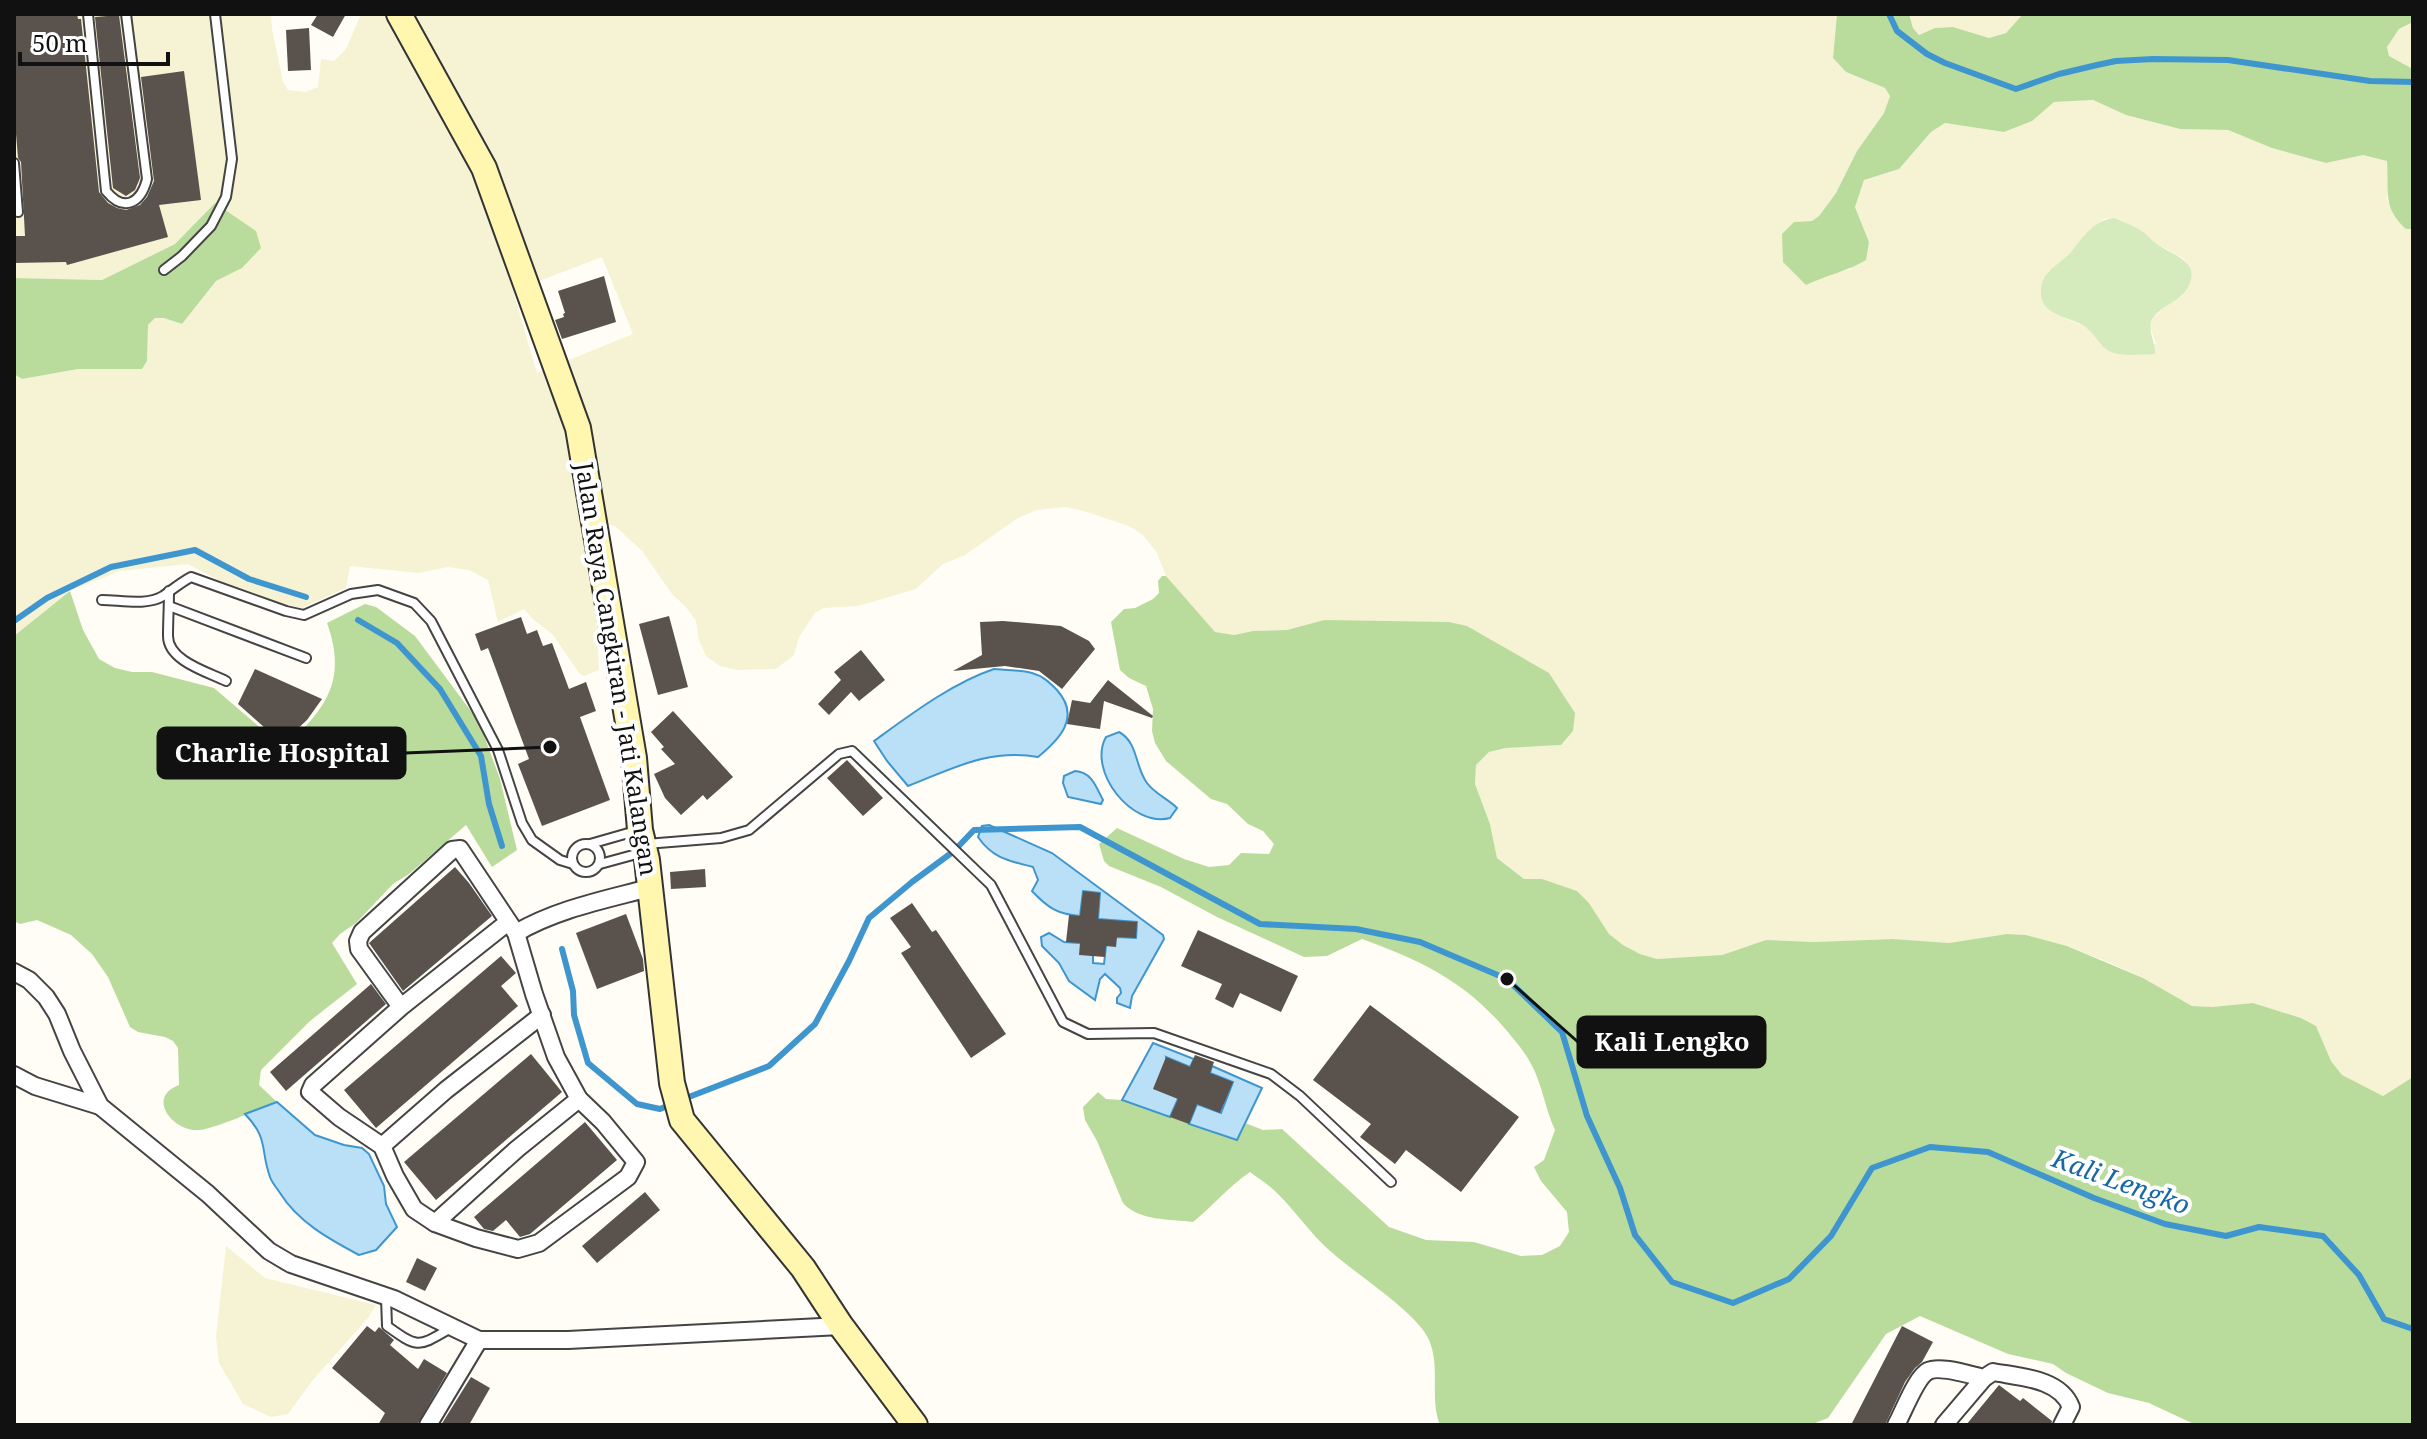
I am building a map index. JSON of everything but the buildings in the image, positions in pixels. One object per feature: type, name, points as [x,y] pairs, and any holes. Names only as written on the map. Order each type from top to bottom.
[{"type":"street","name":"Jalan Raya Cangkiran - Jati Kalangan","points":[[399,14],[484,168],[578,428],[634,758],[672,1083],[682,1120],[803,1268],[841,1326],[915,1425]]},
{"type":"street","points":[[401,1007],[359,949],[358,941],[362,932],[452,850],[460,849],[512,927],[556,1057],[579,1099],[636,1162],[628,1177],[539,1243],[518,1249],[435,1223],[414,1209],[382,1146],[339,1117],[310,1092],[313,1085],[401,1007],[512,927],[649,888]]},
{"type":"street","points":[[14,972],[29,980],[57,1014],[100,1106]]},
{"type":"street","points":[[382,1146],[446,1090],[542,1015]]},
{"type":"street","points":[[14,1075],[35,1086],[100,1106],[208,1194],[269,1251],[291,1264],[386,1297],[479,1340],[568,1340],[841,1326]]},
{"type":"street","points":[[435,1223],[517,1149],[579,1099]]},
{"type":"street","points":[[428,1425],[479,1340]]},
{"type":"street","points":[[1896,1425],[1919,1380],[1927,1371],[1940,1369],[1984,1378]]},
{"type":"street","points":[[1944,1425],[1984,1378],[1993,1372],[2046,1383],[2055,1388],[2065,1396],[2071,1407],[2062,1425]]},
{"type":"lane","points":[[88,14],[106,191],[123,203],[137,201],[147,179],[126,14]]},
{"type":"lane","points":[[164,270],[211,226],[226,197],[232,159],[215,14]]},
{"type":"lane","points":[[14,163],[18,212]]},
{"type":"lane","points":[[102,600],[150,601],[161,598],[191,577],[304,615],[351,594],[378,590],[414,603],[431,621],[498,750],[522,823],[532,840],[560,860],[585,872],[594,870],[642,842]]},
{"type":"lane","points":[[169,591],[170,648],[179,657],[226,681]]},
{"type":"lane","points":[[169,606],[306,658]]},
{"type":"lane","points":[[573,864],[576,848],[582,844],[721,838],[749,830],[839,754],[852,751],[991,885],[1063,1022],[1088,1034],[1154,1033],[1271,1074],[1300,1096],[1391,1182]]},
{"type":"lane","points":[[590,844],[599,851],[602,857],[600,864]]},
{"type":"lane","points":[[386,1297],[387,1326],[412,1343],[423,1344],[452,1327]]},
{"type":"shaded area","points":[[14,14],[271,14],[283,82],[288,90],[305,92],[318,87],[321,59],[334,61],[346,49],[361,14],[1837,14],[1833,58],[1846,72],[1885,88],[1890,96],[1884,113],[1857,151],[1836,193],[1819,216],[1812,221],[1794,222],[1806,285],[1851,269],[1869,242],[1855,207],[1864,180],[1899,169],[1931,132],[1945,123],[2004,132],[2031,121],[2053,102],[2093,100],[2126,115],[2180,129],[2228,130],[2272,148],[2326,163],[2363,154],[2388,161],[2387,200],[2406,229],[2413,229],[2413,1077],[2383,1096],[2342,1076],[2331,1061],[2316,1026],[2301,1018],[2253,1003],[2192,1006],[2108,962],[2026,935],[2007,934],[1949,943],[1893,939],[1766,940],[1704,958],[1657,959],[1640,954],[1609,934],[1589,903],[1542,879],[1524,879],[1497,858],[1490,824],[1475,784],[1476,765],[1489,752],[1561,745],[1324,620],[1287,630],[1234,635],[1214,632],[1166,576],[1157,553],[1143,535],[1129,526],[1065,507],[1037,510],[1018,518],[965,555],[943,564],[916,589],[858,606],[824,608],[815,613],[799,637],[794,655],[776,669],[737,670],[720,666],[706,656],[696,621],[672,594],[642,551],[615,526],[583,520],[596,615],[599,670],[584,676],[553,635],[524,609],[498,622],[488,580],[469,570],[448,567],[418,573],[350,566],[346,588],[302,608],[264,599],[188,564],[120,571],[70,591],[14,636],[14,374],[22,379],[78,369],[142,369],[147,361],[148,325],[155,318],[182,324],[216,281],[242,268],[215,203],[175,244],[102,280],[14,278]],"holes":[[[2114,218],[2139,229],[2189,265],[2191,280],[2187,289],[2153,318],[2150,326],[2156,344],[2101,346],[2088,328],[2053,313],[2043,299],[2042,280],[2048,272],[2065,260],[2097,224]],[[602,257],[633,334],[537,373],[513,291]]]},
{"type":"shaded area","points":[[1909,14],[2023,14],[2006,33],[1988,38],[1953,27],[1935,28],[1919,35],[1913,28]]},
{"type":"shaded area","points":[[2413,22],[2413,69],[2389,56],[2387,47],[2399,29]]},
{"type":"shaded area","points":[[226,1246],[265,1278],[376,1305],[288,1414],[271,1417],[243,1404],[219,1363],[216,1337]]},
{"type":"green space","points":[[1837,14],[1909,14],[1913,28],[1919,35],[1935,28],[1953,27],[1989,38],[2006,33],[2023,14],[2413,14],[2413,22],[2399,29],[2387,47],[2389,56],[2413,69],[2413,229],[2406,229],[2398,221],[2390,206],[2387,161],[2363,155],[2326,163],[2272,148],[2228,130],[2180,129],[2126,115],[2093,100],[2054,102],[2032,121],[2004,132],[1945,123],[1931,132],[1899,169],[1864,180],[1855,207],[1869,242],[1866,260],[1806,285],[1783,262],[1782,234],[1794,222],[1812,221],[1819,216],[1836,193],[1857,151],[1884,113],[1890,96],[1885,88],[1846,72],[1833,58]]},
{"type":"green space","points":[[215,203],[256,231],[261,248],[242,268],[216,281],[182,324],[155,318],[148,325],[147,361],[142,369],[78,369],[22,379],[14,374],[14,278],[102,280],[175,244]]},
{"type":"green space","points":[[2114,218],[2140,230],[2184,260],[2191,272],[2191,280],[2184,293],[2151,322],[2155,354],[2111,352],[2082,325],[2049,310],[2041,295],[2042,283],[2050,270],[2068,256],[2095,226]]},
{"type":"green space","points":[[1166,576],[1215,632],[1234,635],[1287,630],[1324,620],[1449,622],[1467,626],[1549,673],[1575,713],[1573,731],[1561,745],[1489,752],[1476,765],[1475,784],[1490,824],[1497,858],[1524,879],[1542,879],[1577,891],[1589,903],[1609,934],[1640,954],[1657,959],[1722,955],[1766,940],[1893,939],[1949,943],[2007,934],[2026,935],[2067,946],[2143,978],[2192,1006],[2253,1003],[2301,1018],[2316,1026],[2331,1061],[2342,1075],[2383,1096],[2413,1077],[2413,1425],[2196,1425],[2149,1403],[2108,1393],[2053,1364],[2008,1354],[1920,1316],[1886,1334],[1828,1418],[1810,1425],[1440,1425],[1435,1404],[1432,1351],[1423,1329],[1399,1305],[1329,1250],[1272,1189],[1250,1172],[1193,1222],[1137,1213],[1123,1203],[1085,1120],[1083,1107],[1098,1092],[1106,1099],[1122,1100],[1237,1140],[1245,1123],[1263,1130],[1282,1129],[1389,1227],[1426,1240],[1474,1242],[1521,1256],[1542,1255],[1560,1246],[1569,1232],[1567,1212],[1541,1181],[1534,1167],[1544,1160],[1555,1130],[1534,1071],[1511,1036],[1475,999],[1441,974],[1362,939],[1327,956],[1304,957],[1104,861],[1099,844],[1117,828],[1209,867],[1229,865],[1241,853],[1269,854],[1274,844],[1263,831],[1248,824],[1227,804],[1211,799],[1166,761],[1155,743],[1153,709],[1146,686],[1120,670],[1111,622],[1124,609],[1135,608],[1153,599],[1159,593],[1158,581]]},
{"type":"green space","points":[[70,591],[83,630],[99,659],[115,668],[152,672],[214,688],[284,748],[311,720],[329,693],[335,662],[327,623],[365,604],[376,607],[415,636],[479,722],[500,779],[517,850],[492,867],[466,825],[393,884],[332,943],[357,984],[310,1021],[261,1070],[259,1085],[277,1102],[207,1129],[181,1126],[167,1113],[164,1098],[179,1085],[178,1048],[173,1041],[130,1027],[108,977],[92,954],[71,935],[37,920],[20,924],[14,921],[14,636]]},
{"type":"water","points":[[994,669],[1036,674],[1057,690],[1067,709],[1065,727],[1060,735],[1038,757],[1003,755],[987,758],[908,786],[874,741],[947,691]]},
{"type":"water","points":[[1119,732],[1130,742],[1147,783],[1177,808],[1170,818],[1156,819],[1141,814],[1128,806],[1108,780],[1102,751],[1106,737]]},
{"type":"water","points":[[1075,771],[1086,774],[1093,781],[1103,800],[1101,804],[1068,797],[1064,776]]},
{"type":"water","points":[[989,825],[1052,853],[1163,935],[1164,939],[1132,996],[1130,1008],[1117,1003],[1120,988],[1105,974],[1100,979],[1095,1000],[1069,981],[1059,963],[1042,946],[1041,937],[1049,933],[1064,942],[1080,943],[1093,956],[1093,963],[1104,964],[1106,946],[1117,937],[1136,938],[1137,922],[1098,919],[1100,893],[1083,891],[1080,916],[1065,914],[1048,906],[1032,891],[1038,880],[1033,867],[996,855],[978,837],[982,826]]},
{"type":"water","points":[[1153,1043],[1194,1059],[1190,1067],[1166,1057],[1178,1099],[1170,1117],[1122,1100]]},
{"type":"water","points":[[1212,1066],[1262,1088],[1237,1140],[1189,1124],[1197,1104],[1221,1113],[1233,1082],[1210,1073]]},
{"type":"water","points":[[277,1102],[315,1135],[362,1148],[369,1154],[384,1186],[386,1204],[397,1227],[376,1250],[359,1255],[326,1236],[296,1213],[273,1183],[258,1130],[245,1114]]},
{"type":"waterway","points":[[1889,14],[1897,31],[1927,54],[2016,89],[2097,65],[2153,59],[2228,60],[2370,81],[2413,82]]},
{"type":"waterway","name":"Kali Lengko","points":[[14,621],[47,598],[111,567],[195,550],[249,579],[306,597]]},
{"type":"waterway","name":"Kali Lengko","points":[[358,620],[397,643],[440,689],[481,756],[489,804],[502,846]]},
{"type":"waterway","name":"Kali Lengko","points":[[681,1100],[769,1066],[815,1024],[869,918],[954,851],[974,830],[1080,827],[1260,924],[1356,929],[1420,942],[1507,979],[1562,1032],[1587,1116],[1620,1188],[1635,1235],[1672,1282],[1733,1303],[1789,1279],[1831,1236],[1872,1168],[1930,1147],[1988,1152],[2094,1198],[2165,1224],[2226,1236],[2259,1227],[2323,1236],[2359,1275],[2384,1319],[2413,1329]]},
{"type":"waterway","name":"Kali Lengko","points":[[562,949],[573,991],[574,1015],[588,1063],[637,1104],[660,1109],[670,1105]]},
{"type":"place","name":"Charlie Hospital","points":[[550,747]]},
{"type":"place","name":"Kali Lengko","points":[[1507,979]]}]
